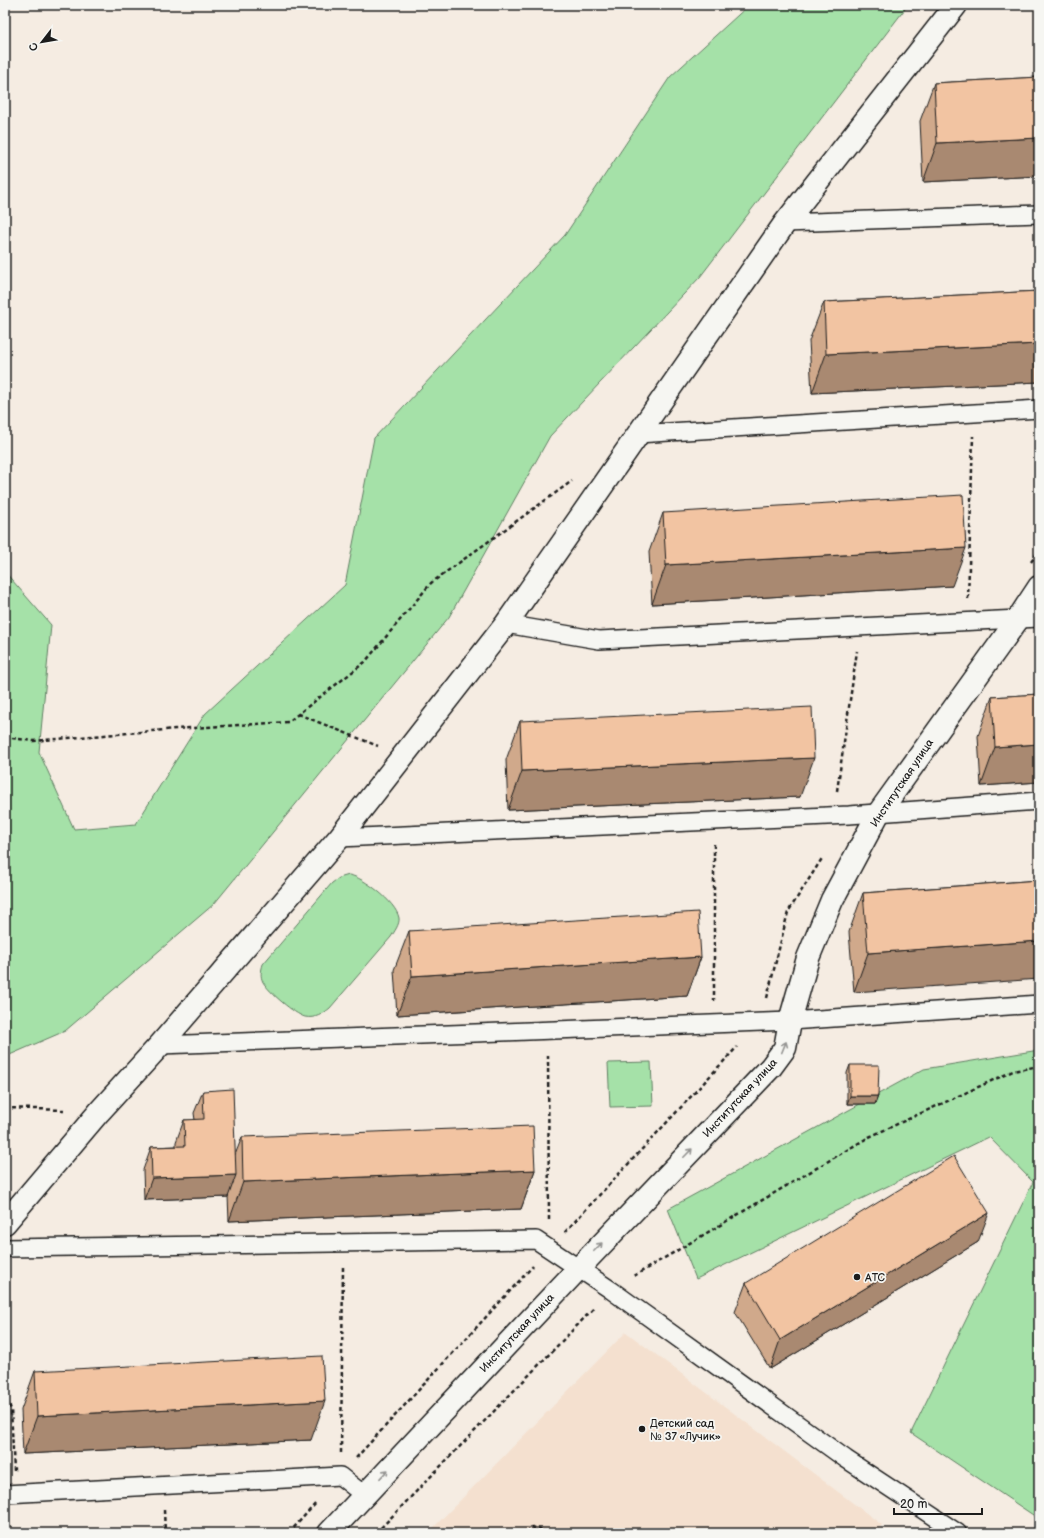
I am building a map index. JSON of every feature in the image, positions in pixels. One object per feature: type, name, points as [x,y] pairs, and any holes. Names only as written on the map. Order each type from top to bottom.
[{"type":"street","points":[[5,1223],[99,1112],[160,1045],[339,838],[506,624],[785,223],[956,5]]},
{"type":"street","name":"Институтская улица","points":[[329,1533],[771,1067],[785,1048],[790,1021],[808,958],[829,907],[878,814],[1028,618],[1039,587]]},
{"type":"lane","points":[[785,223],[1039,214]]},
{"type":"lane","points":[[637,434],[1039,409]]},
{"type":"lane","points":[[506,624],[599,640],[1028,618]]},
{"type":"lane","points":[[339,838],[878,814],[1039,801]]},
{"type":"lane","points":[[160,1045],[790,1021],[1039,1004]]},
{"type":"lane","points":[[5,1248],[536,1240],[611,1290],[846,1459],[958,1533]]},
{"type":"lane","points":[[10,1494],[340,1476],[364,1495]]},
{"type":"path","points":[[968,621],[974,413]]},
{"type":"path","points":[[5,737],[33,741],[176,729],[288,722],[365,662],[431,584],[574,479]]},
{"type":"path","points":[[1030,564],[1039,551]]},
{"type":"path","points":[[834,816],[856,663],[859,627]]},
{"type":"path","points":[[298,714],[403,756]]},
{"type":"path","points":[[713,821],[714,1024]]},
{"type":"path","points":[[289,1533],[549,1248],[761,1022],[788,912],[824,854]]},
{"type":"path","points":[[548,1030],[549,1248]]},
{"type":"path","points":[[376,1533],[611,1290],[869,1137],[1013,1071],[1039,1066]]},
{"type":"path","points":[[340,1476],[344,1243]]},
{"type":"path","points":[[5,1398],[11,1409],[10,1494]]},
{"type":"path","points":[[527,1533],[532,1526],[551,1533]]},
{"type":"shaded area","name":"Детский сад № 37 «Лучик»","points":[[626,1332],[882,1525],[875,1533],[428,1533]]},
{"type":"green space","points":[[749,5],[908,5],[700,277],[550,436],[449,617],[214,904],[65,1031],[5,1057],[5,572],[51,625],[39,752],[74,829],[136,824],[205,714],[345,585],[374,438],[565,235],[670,77]]},
{"type":"green space","points":[[349,875],[362,880],[386,898],[397,912],[399,923],[391,937],[330,1008],[319,1016],[305,1017],[288,1007],[266,986],[261,976],[263,964],[332,883],[339,878]]},
{"type":"green space","points":[[1039,1050],[1039,1519],[911,1433],[1033,1182],[989,1137],[696,1279],[668,1209],[924,1069]]},
{"type":"green space","points":[[651,1062],[653,1106],[610,1107],[608,1063]]},
{"type":"building","points":[[1039,77],[1039,138],[937,143],[934,83]]},
{"type":"building","points":[[1039,291],[1039,344],[826,354],[824,302]]},
{"type":"building","points":[[963,495],[966,548],[666,565],[663,513]]},
{"type":"building","points":[[1039,694],[1039,744],[995,747],[992,697]]},
{"type":"building","points":[[812,707],[814,758],[522,771],[520,721]]},
{"type":"building","points":[[1039,880],[1039,941],[868,953],[863,893]]},
{"type":"building","points":[[698,912],[701,957],[412,976],[409,931]]},
{"type":"building","points":[[850,1065],[879,1065],[878,1096],[850,1096]]},
{"type":"building","points":[[233,1089],[236,1175],[152,1178],[151,1147],[185,1146],[184,1120],[204,1119],[203,1091]]},
{"type":"building","points":[[533,1126],[535,1170],[243,1182],[242,1137]]},
{"type":"building","name":"АТС","points":[[954,1156],[989,1213],[780,1340],[746,1283]]},
{"type":"building","points":[[322,1356],[325,1401],[37,1416],[35,1371]]},
{"type":"place","name":"АТС","points":[[857,1277]]},
{"type":"place","name":"Детский сад № 37 «Лучик»","points":[[642,1429]]}]
